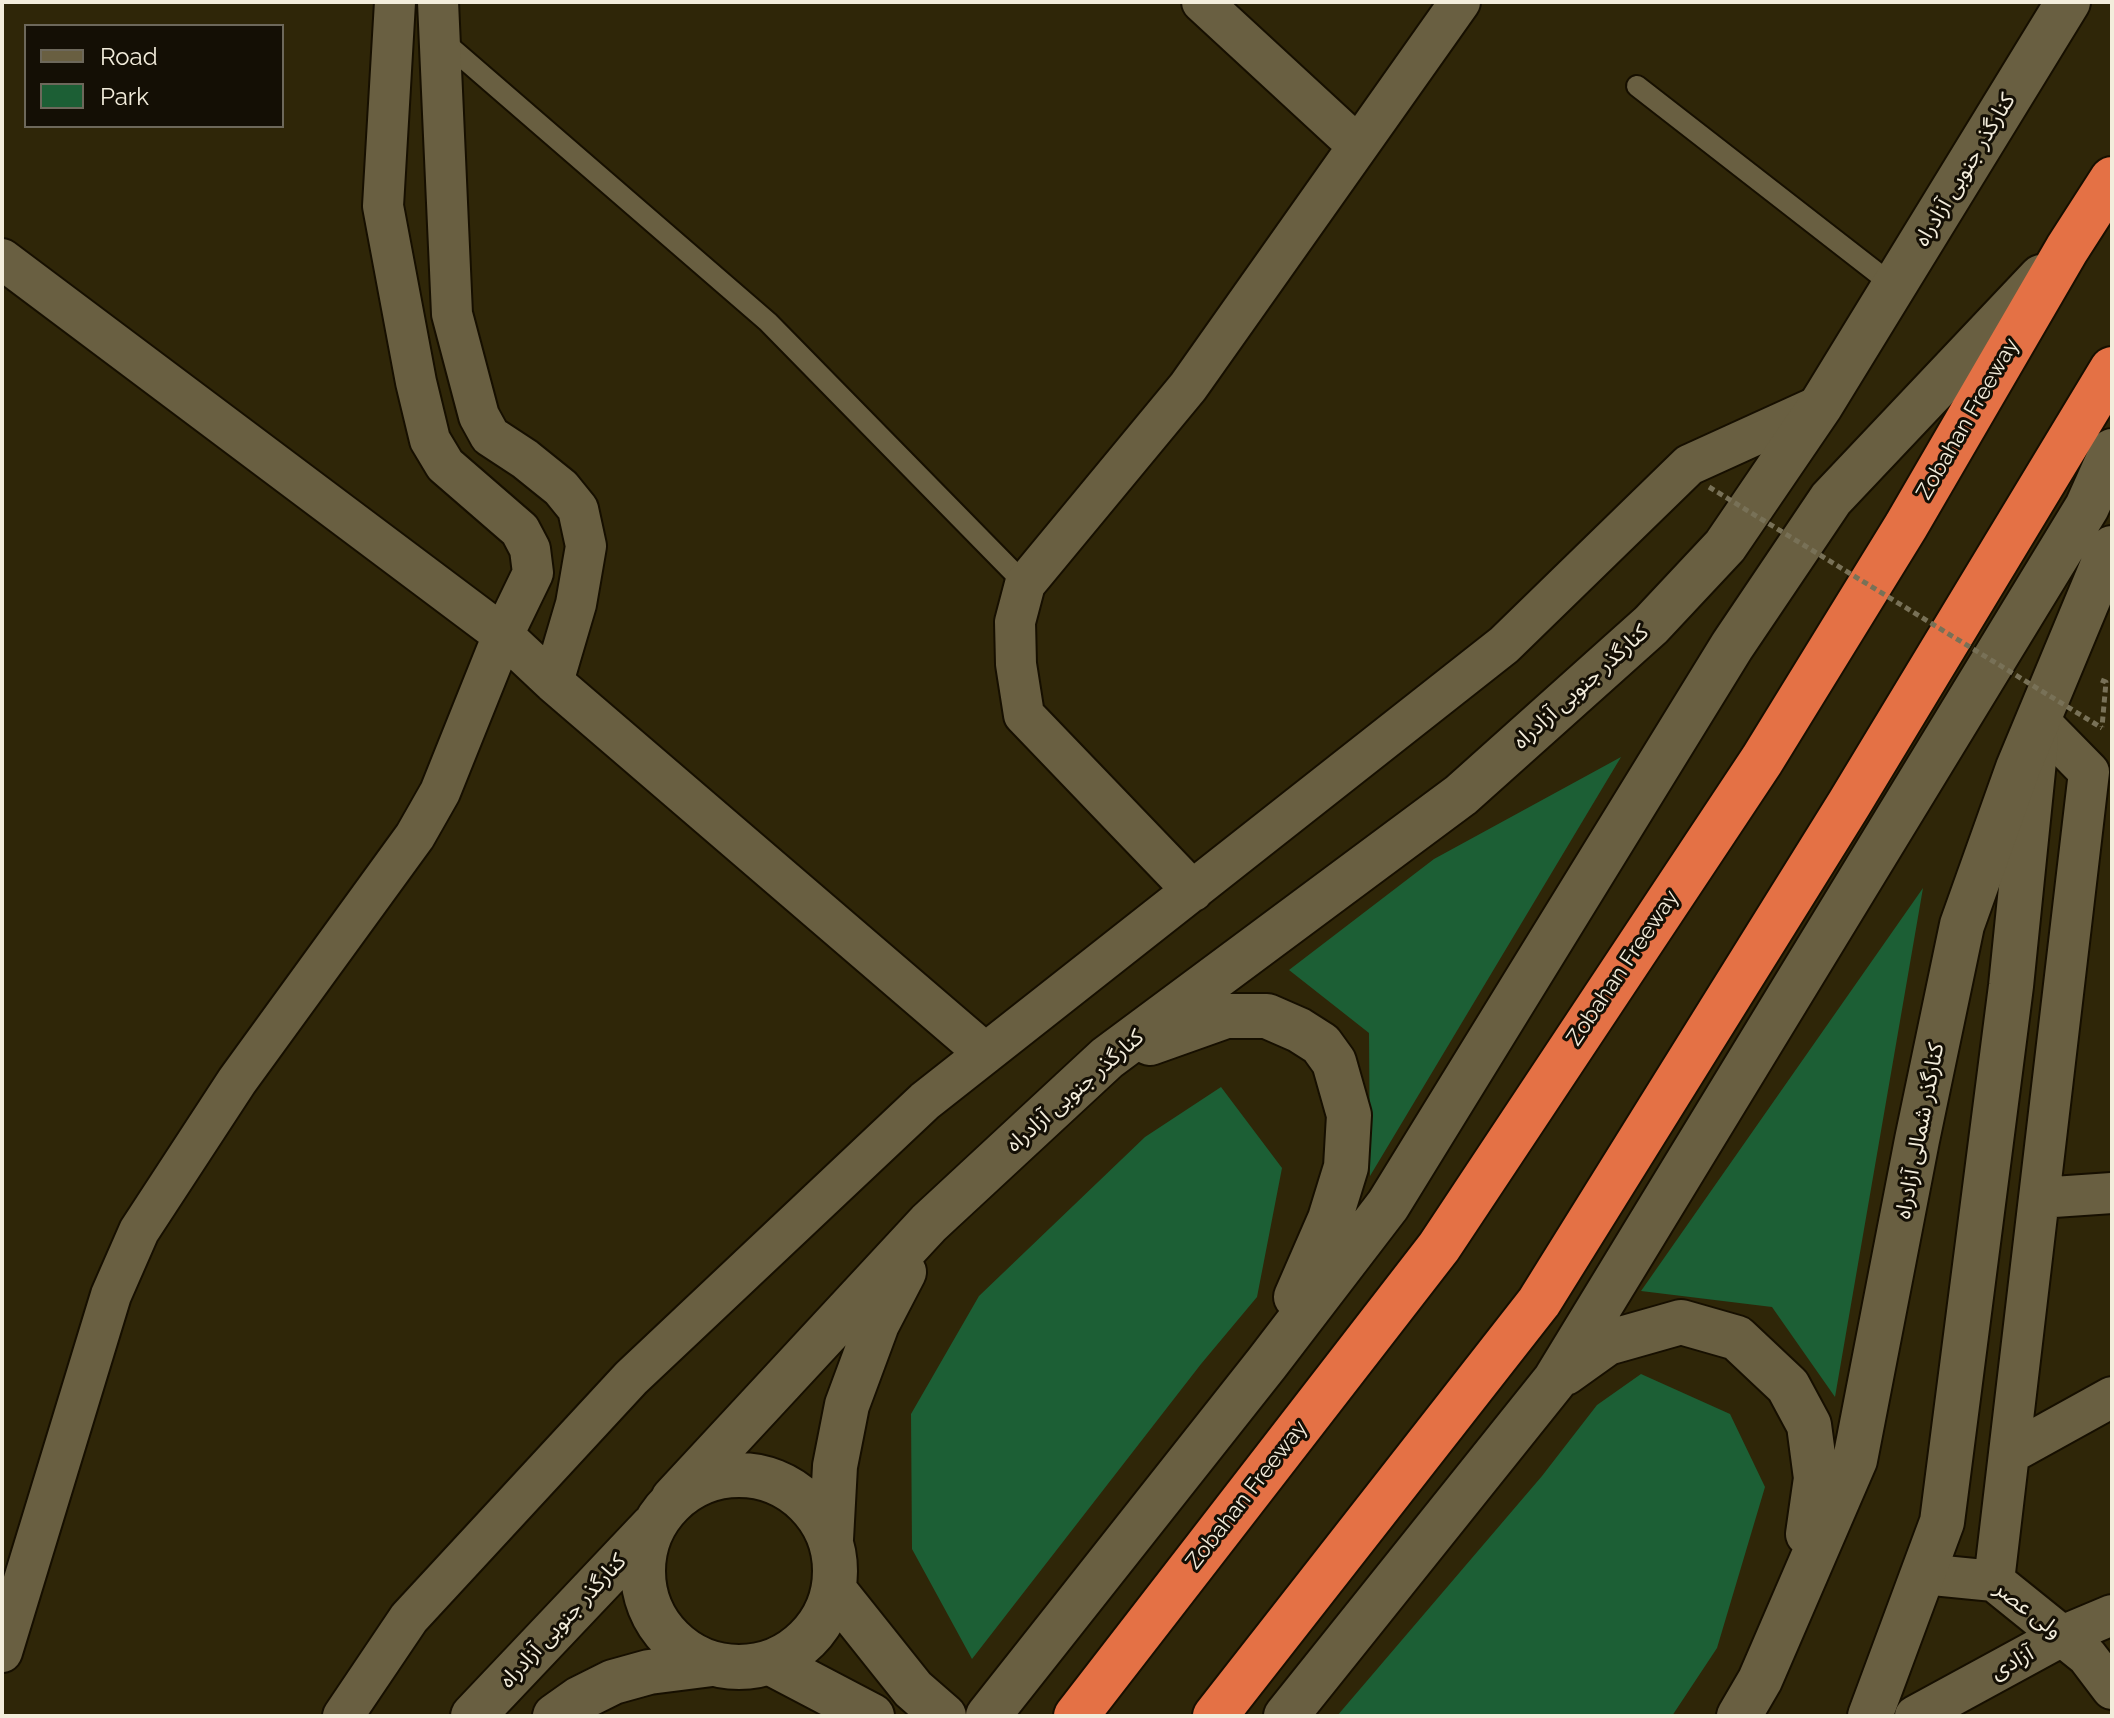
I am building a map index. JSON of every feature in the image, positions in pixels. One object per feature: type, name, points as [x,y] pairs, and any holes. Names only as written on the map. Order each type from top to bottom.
[{"type":"highway","name":"Zobahan Freeway","points":[[1076,1716],[1439,1247],[1762,760],[1906,526],[2067,249],[2112,179]]},
{"type":"highway","points":[[1215,1716],[1539,1302],[1858,791],[2112,369]]},
{"type":"main road","name":"کنارگذر جنوبی آزادراه","points":[[473,1716],[929,1223],[1107,1058],[1461,795],[1651,625],[1725,546],[1821,405],[2068,2]]},
{"type":"main road","points":[[988,1716],[1388,1205],[1732,646],[1831,499],[2067,249]]},
{"type":"main road","points":[[1286,1716],[1555,1380],[2087,507],[2112,451]]},
{"type":"main road","name":"کنارگذر شمالی آزادراه","points":[[1739,1716],[1760,1680],[1855,1460],[1962,925],[2018,768],[2112,548]]},
{"type":"main road","points":[[1870,1716],[1942,1522],[2011,986],[2038,720]]},
{"type":"main road","points":[[1107,1058],[1226,1016],[1267,1016],[1321,1044],[1334,1062],[1349,1115],[1346,1167],[1330,1219],[1267,1363]]},
{"type":"main road","name":"کنارگذر جنوبی آزادراه","points":[[831,1539],[835,1466],[847,1405],[877,1324],[929,1223]]},
{"type":"main road","points":[[1555,1380],[1607,1343],[1681,1322],[1737,1338],[1788,1386],[1809,1425],[1816,1478],[1801,1584]]},
{"type":"main road","points":[[555,1716],[579,1699],[613,1682],[649,1672],[712,1664],[741,1668],[771,1663],[800,1647],[822,1622],[834,1590],[836,1564],[831,1539],[815,1511],[792,1490],[762,1477],[731,1474],[699,1482],[663,1512],[642,1557],[644,1592],[657,1624],[681,1649],[712,1664]]},
{"type":"main road","points":[[834,1590],[928,1703]]},
{"type":"main road","points":[[771,1663],[872,1716]]},
{"type":"street","points":[[2,1652],[111,1295],[139,1231],[237,1081],[415,836],[440,792],[503,635],[533,573],[530,549],[520,530],[445,465],[430,440],[383,206],[395,2]]},
{"type":"street","points":[[1202,2],[1358,146]]},
{"type":"street","points":[[1193,891],[1024,715],[1016,664],[1015,622],[1025,584],[1188,387],[1460,2]]},
{"type":"street","points":[[438,20],[452,314],[479,416],[490,436],[561,488],[578,509],[586,546],[576,604],[553,682]]},
{"type":"street","points":[[2,259],[503,635],[553,682],[985,1053]]},
{"type":"street","points":[[343,1716],[409,1618],[631,1378],[925,1101],[1504,645],[1689,465],[1821,405]]},
{"type":"street","points":[[1994,1581],[2039,1198],[2097,836],[2089,772],[2038,720]]},
{"type":"street","points":[[2039,1198],[2112,1193]]},
{"type":"street","points":[[2009,1454],[2112,1397]]},
{"type":"street","name":"ولی عصر","points":[[1923,1574],[1994,1581],[2087,1656],[2112,1689]]},
{"type":"street","name":"آزادی","points":[[1915,1716],[2062,1636],[2112,1615]]},
{"type":"lane","points":[[438,20],[768,322],[1025,584]]},
{"type":"lane","points":[[1637,86],[1894,286]]},
{"type":"path","points":[[1709,487],[2102,728],[2106,682]]},
{"type":"green space","points":[[1621,757],[1370,1176],[1369,1033],[1289,970],[1434,859]]},
{"type":"green space","points":[[1923,888],[1835,1397],[1772,1307],[1641,1291]]},
{"type":"green space","points":[[1221,1087],[1282,1168],[1257,1297],[1201,1364],[972,1659],[912,1549],[911,1414],[979,1296],[1145,1137]]},
{"type":"green space","points":[[1641,1374],[1730,1414],[1765,1487],[1717,1648],[1672,1716],[1337,1716],[1542,1476],[1597,1405]]}]
